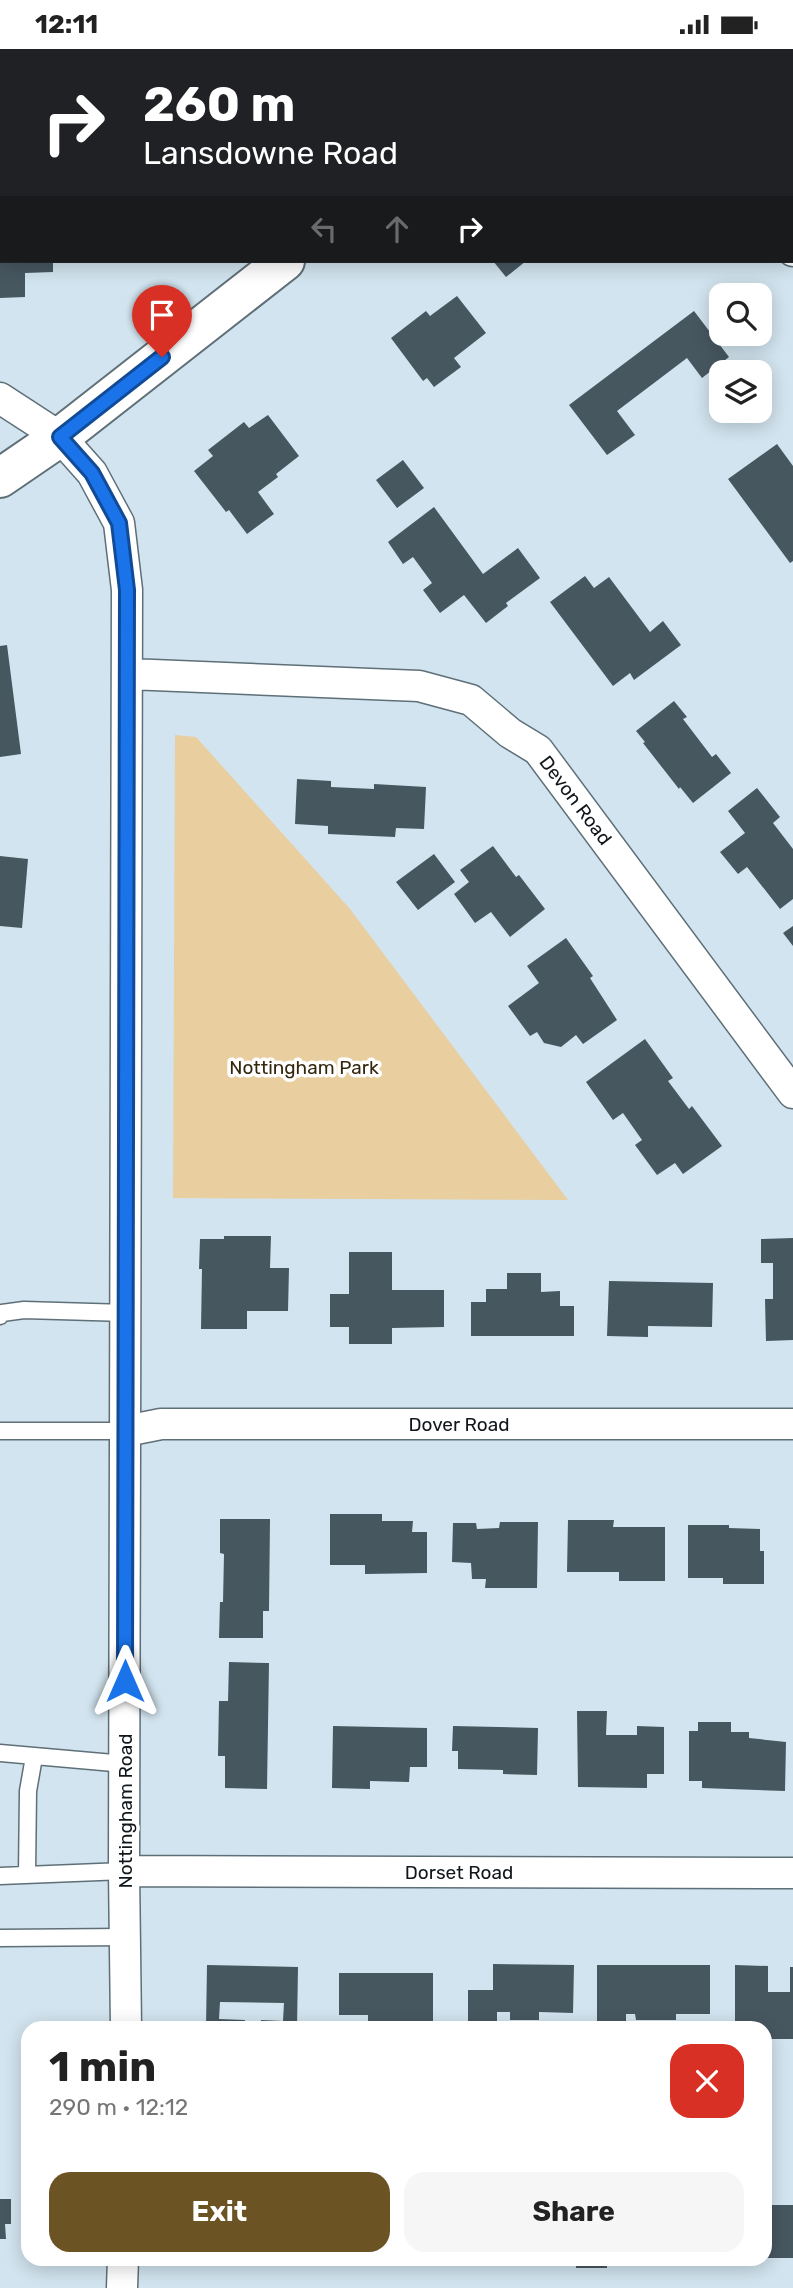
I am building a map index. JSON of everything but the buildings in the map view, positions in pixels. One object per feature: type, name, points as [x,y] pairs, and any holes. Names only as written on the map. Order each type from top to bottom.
[{"type":"street","points":[[0,478],[60,437],[282,263]]},
{"type":"street","name":"Nottingham Road","points":[[0,398],[60,437],[92,473],[119,523],[127,590],[126,2021]]},
{"type":"street","name":"Devon Road","points":[[129,674],[419,685],[471,700],[510,733],[538,750],[793,1093]]},
{"type":"street","name":"Dover Road","points":[[126,1431],[161,1424],[793,1424]]},
{"type":"street","name":"Dorset Road","points":[[124,1871],[793,1873]]},
{"type":"street","points":[[122,2288],[123,2266]]},
{"type":"lane","points":[[0,1316],[2,1313],[24,1310],[126,1313]]},
{"type":"lane","points":[[0,1431],[126,1431]]},
{"type":"lane","points":[[0,1753],[125,1764]]},
{"type":"lane","points":[[27,1874],[28,1791],[34,1757]]},
{"type":"lane","points":[[0,1876],[124,1871]]},
{"type":"lane","points":[[0,1938],[125,1937]]},
{"type":"green space","name":"Nottingham Park","points":[[175,735],[196,737],[350,909],[568,1200],[173,1198]]},
{"type":"route","points":[[125,1681],[129,674],[127,590],[119,523],[92,473],[60,437],[162,357]]}]
